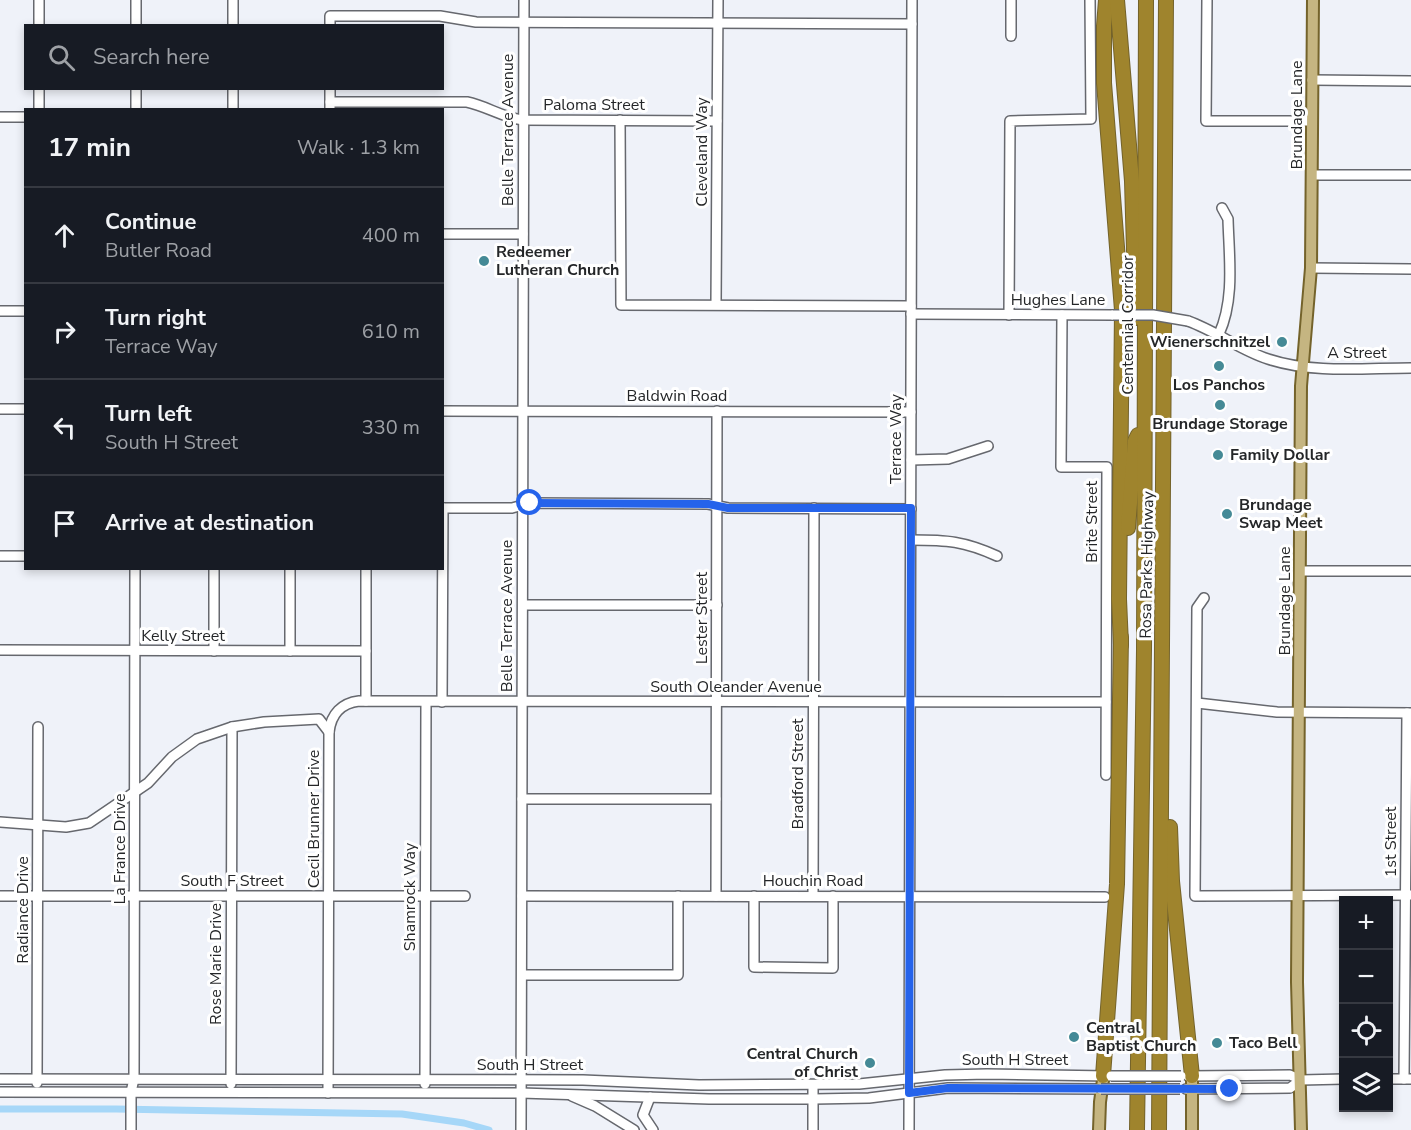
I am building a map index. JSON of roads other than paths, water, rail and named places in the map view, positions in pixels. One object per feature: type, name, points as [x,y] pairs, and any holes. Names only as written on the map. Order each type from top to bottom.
[{"type":"highway","points":[[1105,1081],[1117,884],[1122,310],[1104,83],[1106,0]]},
{"type":"highway","points":[[1117,0],[1132,191],[1144,650]]},
{"type":"highway","name":"Centennial Corridor","points":[[1144,650],[1146,0]]},
{"type":"highway","name":"Rosa Parks Highway","points":[[1159,1130],[1167,0]]},
{"type":"highway","points":[[1166,70],[1174,0]]},
{"type":"highway","points":[[1120,645],[1128,518],[1138,435]]},
{"type":"highway","name":"Rosa Parks Highway","points":[[1137,1130],[1144,650]]},
{"type":"highway","points":[[1162,662],[1172,881],[1186,1083]]},
{"type":"main road","name":"Brundage Lane","points":[[1301,1130],[1298,895],[1302,368],[1311,268],[1313,0]]},
{"type":"main road","points":[[1100,1130],[1105,1081]]},
{"type":"main road","points":[[1186,1083],[1192,1130]]},
{"type":"street","points":[[39,0],[39,24]]},
{"type":"street","points":[[136,0],[136,24]]},
{"type":"street","points":[[233,0],[233,24]]},
{"type":"street","name":"Belle Terrace Avenue","points":[[521,1127],[524,0]]},
{"type":"street","name":"Cleveland Way","points":[[716,304],[718,0]]},
{"type":"street","name":"Terrace Way","points":[[909,1130],[912,0]]},
{"type":"street","points":[[1011,0],[1011,36]]},
{"type":"street","points":[[1009,315],[1010,121],[1092,119],[1090,0]]},
{"type":"street","points":[[1207,0],[1206,121],[1312,121]]},
{"type":"street","points":[[330,21],[440,16],[476,22],[912,24]]},
{"type":"street","points":[[1312,80],[1411,81]]},
{"type":"street","points":[[39,90],[39,108]]},
{"type":"street","points":[[136,90],[136,108]]},
{"type":"street","points":[[232,108],[233,90]]},
{"type":"street","points":[[330,90],[330,106]]},
{"type":"street","name":"Paloma Street","points":[[330,106],[476,104],[505,117],[524,120],[717,121]]},
{"type":"street","points":[[0,117],[24,117]]},
{"type":"street","name":"Hughes Lane","points":[[620,120],[621,304],[716,304],[1009,315],[1154,315],[1188,321],[1219,334],[1257,355],[1302,368]]},
{"type":"street","points":[[1312,175],[1411,175]]},
{"type":"street","points":[[1219,334],[1229,297],[1228,219],[1222,208]]},
{"type":"street","points":[[444,234],[523,234]]},
{"type":"street","points":[[1311,268],[1411,269]]},
{"type":"street","points":[[0,311],[24,311]]},
{"type":"street","name":"Brite Street","points":[[1062,315],[1061,467],[1107,468],[1106,775]]},
{"type":"street","name":"A Street","points":[[1302,368],[1411,368]]},
{"type":"street","points":[[0,409],[24,410]]},
{"type":"street","name":"Baldwin Road","points":[[444,411],[911,412]]},
{"type":"street","name":"Lester Street","points":[[716,896],[717,411]]},
{"type":"street","points":[[911,460],[948,459],[988,446]]},
{"type":"street","points":[[444,508],[521,506],[530,503],[708,504],[728,508],[911,508]]},
{"type":"street","name":"Bradford Street","points":[[813,896],[814,508]]},
{"type":"street","points":[[911,540],[949,540],[997,556]]},
{"type":"street","points":[[0,556],[24,556]]},
{"type":"street","name":"La France Drive","points":[[131,1130],[131,1092],[134,1079],[135,570]]},
{"type":"street","points":[[214,570],[214,651]]},
{"type":"street","points":[[290,570],[290,651]]},
{"type":"street","points":[[366,570],[366,701]]},
{"type":"street","points":[[442,702],[443,570]]},
{"type":"street","points":[[1300,571],[1411,571]]},
{"type":"street","points":[[1204,598],[1197,608],[1196,896],[1408,895]]},
{"type":"street","points":[[523,605],[717,605]]},
{"type":"street","name":"Kelly Street","points":[[0,650],[366,651]]},
{"type":"street","name":"South Oleander Avenue","points":[[366,701],[1106,702]]},
{"type":"street","name":"Cecil Brunner Drive","points":[[328,1093],[329,732],[331,720],[340,708],[354,702],[366,701]]},
{"type":"street","name":"Shamrock Way","points":[[426,702],[426,1092]]},
{"type":"street","points":[[1197,703],[1259,711],[1409,713]]},
{"type":"street","name":"1st Street","points":[[1408,1079],[1409,713]]},
{"type":"street","points":[[0,822],[66,827],[89,823],[148,783],[172,757],[197,739],[232,727],[264,722],[319,719],[329,732]]},
{"type":"street","name":"Rose Marie Drive","points":[[232,727],[232,1092]]},
{"type":"street","name":"Radiance Drive","points":[[38,728],[38,1092]]},
{"type":"street","points":[[522,799],[716,799]]},
{"type":"street","name":"South F Street","points":[[0,896],[465,896]]},
{"type":"street","name":"Houchin Road","points":[[522,896],[1104,897]]},
{"type":"street","points":[[522,975],[678,975],[678,896]]},
{"type":"street","points":[[754,896],[754,967],[799,968],[833,968],[834,896]]},
{"type":"street","name":"South H Street","points":[[0,1079],[521,1079],[690,1085],[859,1084],[987,1074],[1186,1083],[1290,1075],[1301,1080],[1339,1079]]},
{"type":"street","name":"South H Street","points":[[0,1092],[521,1092],[650,1097],[813,1099],[868,1098],[948,1088],[1105,1081],[1186,1083]]},
{"type":"street","points":[[813,1085],[813,1130]]},
{"type":"street","points":[[564,1094],[596,1106],[634,1130]]},
{"type":"street","points":[[650,1097],[644,1107],[643,1115],[653,1130]]},
{"type":"waterway","points":[[0,1109],[402,1114],[464,1123],[489,1130]]},
{"type":"place","name":"Redeemer Lutheran Church","points":[[484,261]]},
{"type":"place","name":"Wienerschnitzel","points":[[1282,342]]},
{"type":"place","name":"Los Panchos","points":[[1219,366]]},
{"type":"place","name":"Brundage Storage","points":[[1220,405]]},
{"type":"place","name":"Family Dollar","points":[[1218,455]]},
{"type":"place","name":"Brundage Swap Meet","points":[[1227,514]]},
{"type":"place","name":"Central Baptist Church","points":[[1074,1037]]},
{"type":"place","name":"Taco Bell","points":[[1217,1043]]},
{"type":"place","name":"Central Church of Christ","points":[[870,1063]]}]
